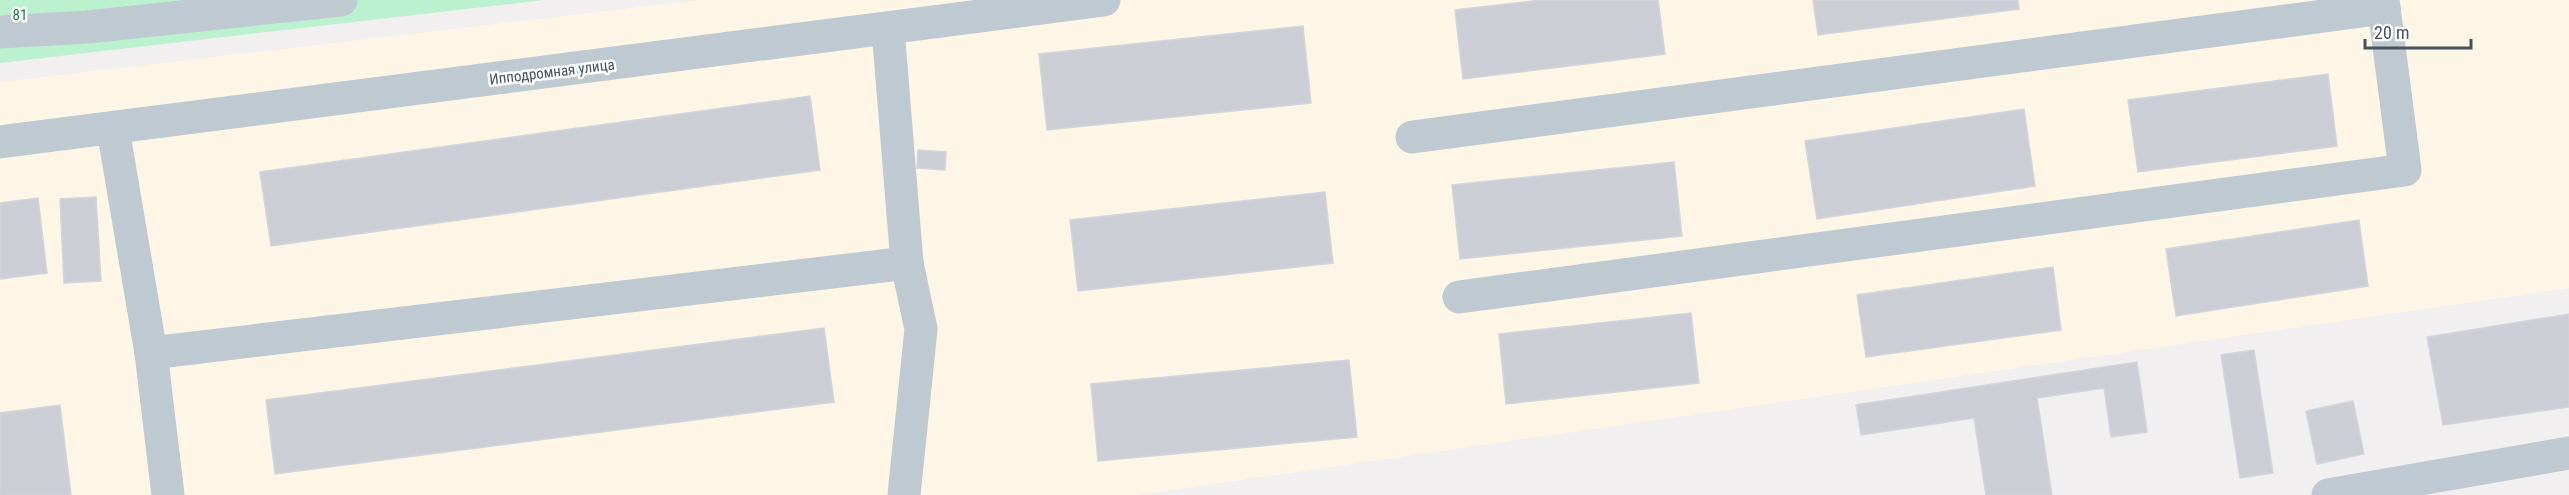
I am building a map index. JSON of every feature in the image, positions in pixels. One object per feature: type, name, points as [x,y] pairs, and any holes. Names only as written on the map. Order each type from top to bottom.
[{"type":"street","points":[[0,32],[85,13],[341,0]]},
{"type":"street","name":"Ипподромная улица","points":[[0,142],[1104,0]]},
{"type":"street","points":[[1412,137],[2383,4],[2405,170],[1459,297]]},
{"type":"street","points":[[888,29],[907,263],[921,328],[904,495]]},
{"type":"street","points":[[113,129],[151,353],[168,495]]},
{"type":"street","points":[[151,353],[907,263]]},
{"type":"street","points":[[2328,495],[2569,453]]},
{"type":"shaded area","points":[[699,0],[2569,0],[2569,288],[1138,495],[0,495],[0,82]]},
{"type":"green space","name":"81","points":[[0,0],[544,0],[0,63]]},
{"type":"building","points":[[1541,0],[1658,0],[1665,54],[1463,79],[1455,10]]},
{"type":"building","points":[[1813,0],[2018,0],[2019,9],[1818,35]]},
{"type":"building","points":[[1303,26],[1311,103],[1047,130],[1039,54]]},
{"type":"building","points":[[2328,74],[2337,146],[2138,172],[2128,100]]},
{"type":"building","points":[[810,96],[820,170],[271,246],[260,172]]},
{"type":"building","points":[[2024,109],[2035,186],[1817,219],[1805,141]]},
{"type":"building","points":[[918,150],[946,152],[945,170],[917,168]]},
{"type":"building","points":[[1674,162],[1682,236],[1460,259],[1452,185]]},
{"type":"building","points":[[1325,192],[1333,263],[1078,291],[1070,220]]},
{"type":"building","points":[[96,197],[101,281],[64,283],[60,199]]},
{"type":"building","points":[[38,198],[47,273],[0,279],[0,203]]},
{"type":"building","points":[[2359,220],[2368,286],[2176,316],[2166,249]]},
{"type":"building","points":[[2053,267],[2061,330],[1866,357],[1857,295]]},
{"type":"building","points":[[1691,313],[1699,383],[1506,404],[1499,334]]},
{"type":"building","points":[[2569,314],[2569,407],[2443,425],[2427,337]]},
{"type":"building","points":[[824,328],[834,402],[275,474],[266,400]]},
{"type":"building","points":[[2254,350],[2273,473],[2240,478],[2221,355]]},
{"type":"building","points":[[1349,360],[1357,437],[1098,461],[1091,384]]},
{"type":"building","points":[[2137,362],[2147,432],[2111,437],[2104,388],[2037,398],[2052,495],[1986,495],[1974,418],[1861,435],[1856,405]]},
{"type":"building","points":[[2353,401],[2364,454],[2317,464],[2306,411]]},
{"type":"building","points":[[60,405],[71,495],[0,495],[0,413]]}]
